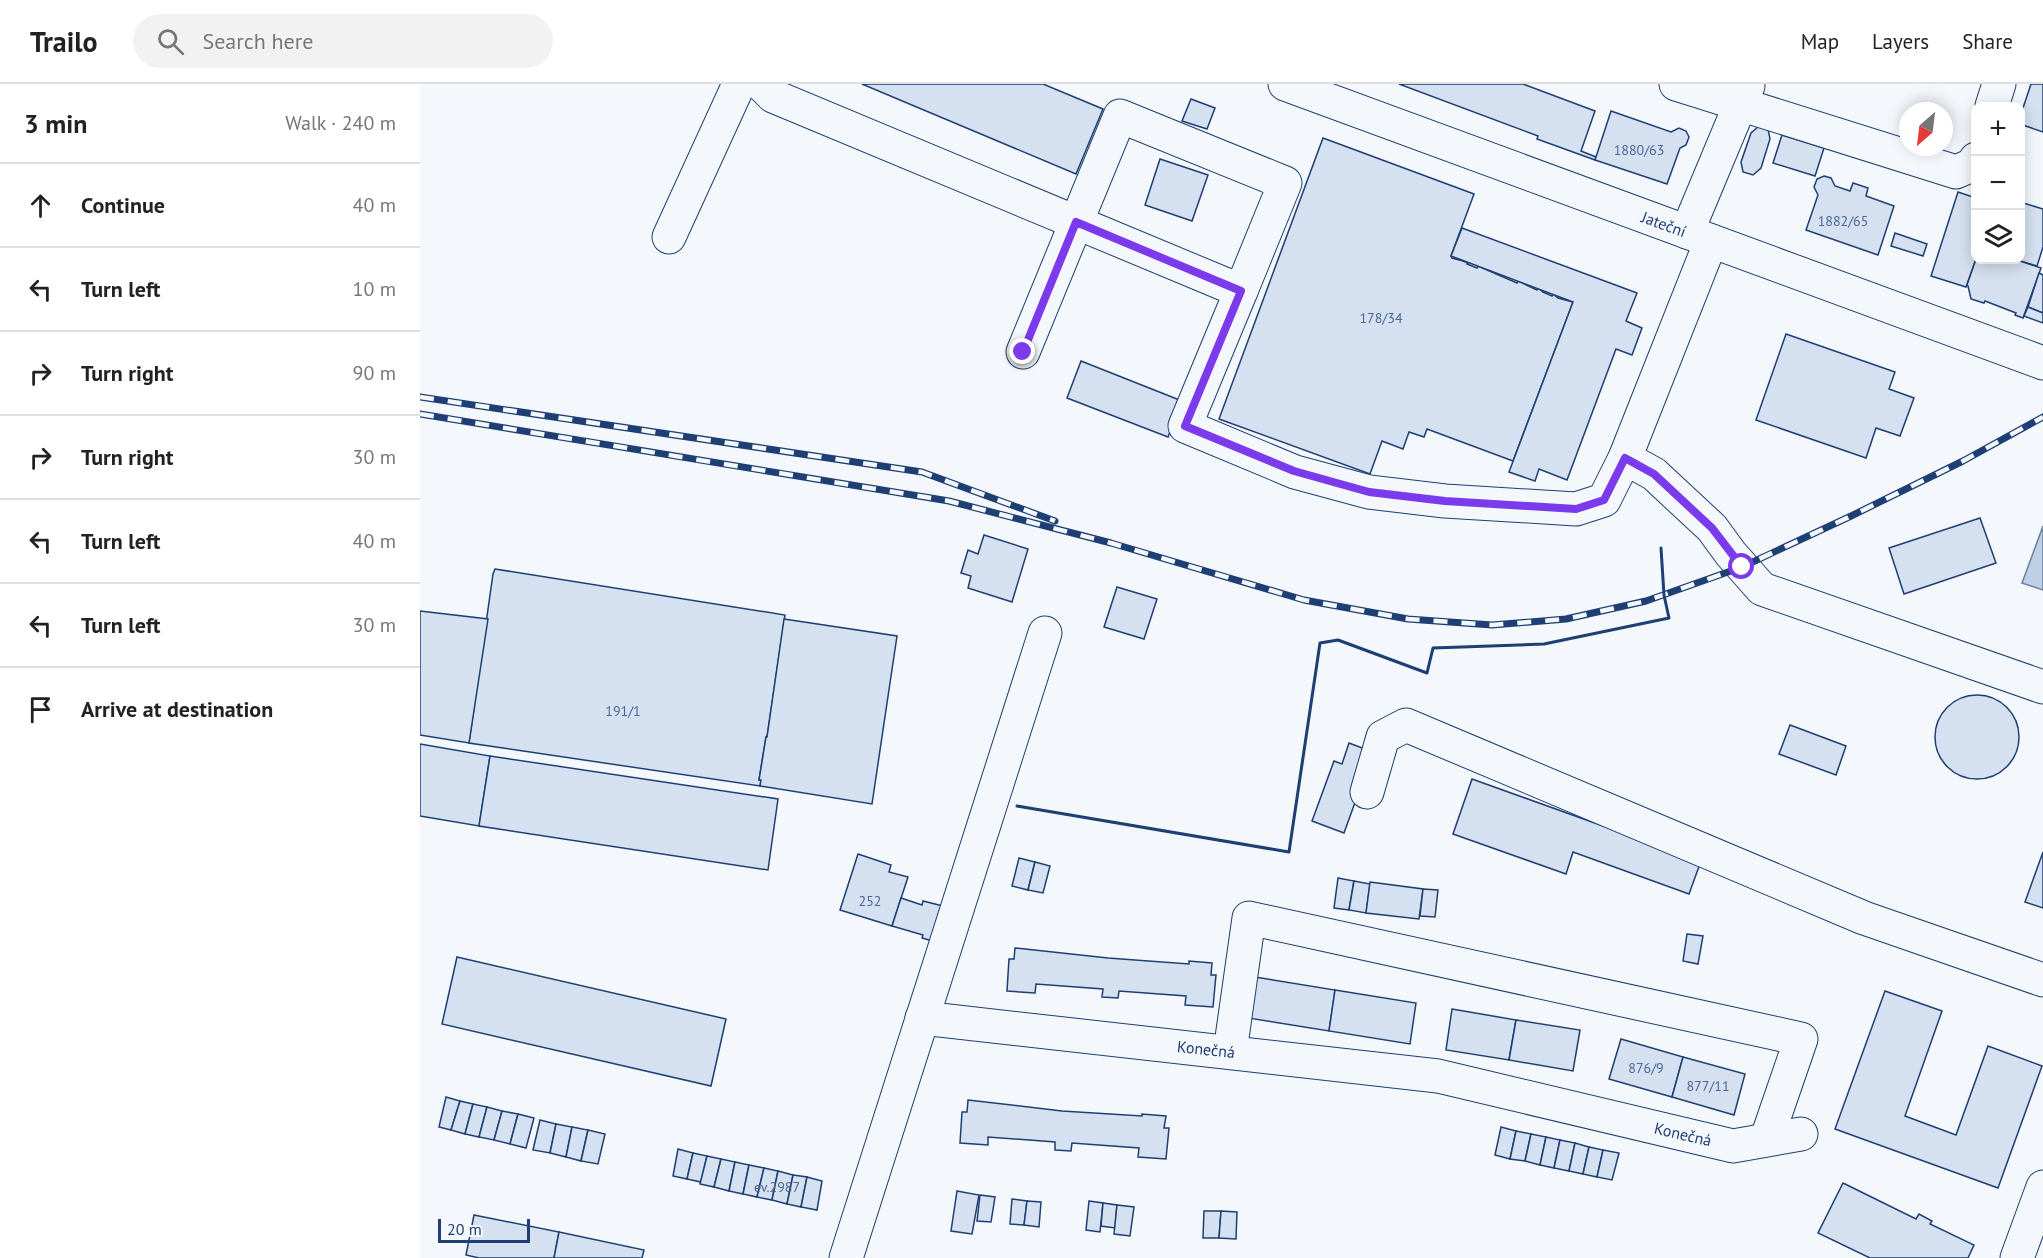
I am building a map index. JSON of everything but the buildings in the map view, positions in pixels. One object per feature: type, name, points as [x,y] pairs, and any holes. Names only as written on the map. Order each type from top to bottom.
[{"type":"street","points":[[669,237],[739,84]]},
{"type":"street","points":[[761,84],[773,96],[1241,291]]},
{"type":"street","name":"Jateční","points":[[1285,84],[2043,363]]},
{"type":"street","points":[[1676,84],[1744,94],[1956,172],[1971,165]]},
{"type":"street","points":[[1993,102],[1999,84]]},
{"type":"street","points":[[1023,352],[1120,116],[1285,183],[1185,426],[1294,471],[1369,492],[1445,501],[1576,509],[1604,500],[1625,458],[1700,237],[1744,94]]},
{"type":"street","points":[[1625,458],[1654,474],[1712,528],[1762,589],[2043,687]]},
{"type":"street","points":[[846,1258],[1045,633]]},
{"type":"street","points":[[1367,792],[1383,737],[1406,725],[1864,918],[2043,980]]},
{"type":"street","points":[[1236,1052],[1249,918],[1801,1039],[1767,1138],[1801,1134]]},
{"type":"street","name":"Konečná","points":[[922,1018],[1438,1076],[1733,1146],[1767,1138]]},
{"type":"street","points":[[2017,1258],[2043,1187]]},
{"type":"water","points":[[2043,526],[2043,590],[2022,583]]},
{"type":"railway","points":[[420,397],[922,472],[1055,521]]},
{"type":"railway","points":[[420,414],[949,501],[1111,543],[1304,600],[1408,619],[1492,625],[1566,619],[1646,601],[1742,567],[1963,461],[2043,417]]},
{"type":"wall","points":[[1017,806],[1289,852],[1320,643],[1338,640],[1427,673],[1433,648],[1544,644],[1669,618],[1664,595],[1661,548]]},
{"type":"route","points":[[1023,352],[1076,222],[1241,291],[1185,426],[1294,471],[1369,492],[1445,501],[1576,509],[1604,500],[1625,458],[1654,474],[1712,528],[1742,567]]}]
